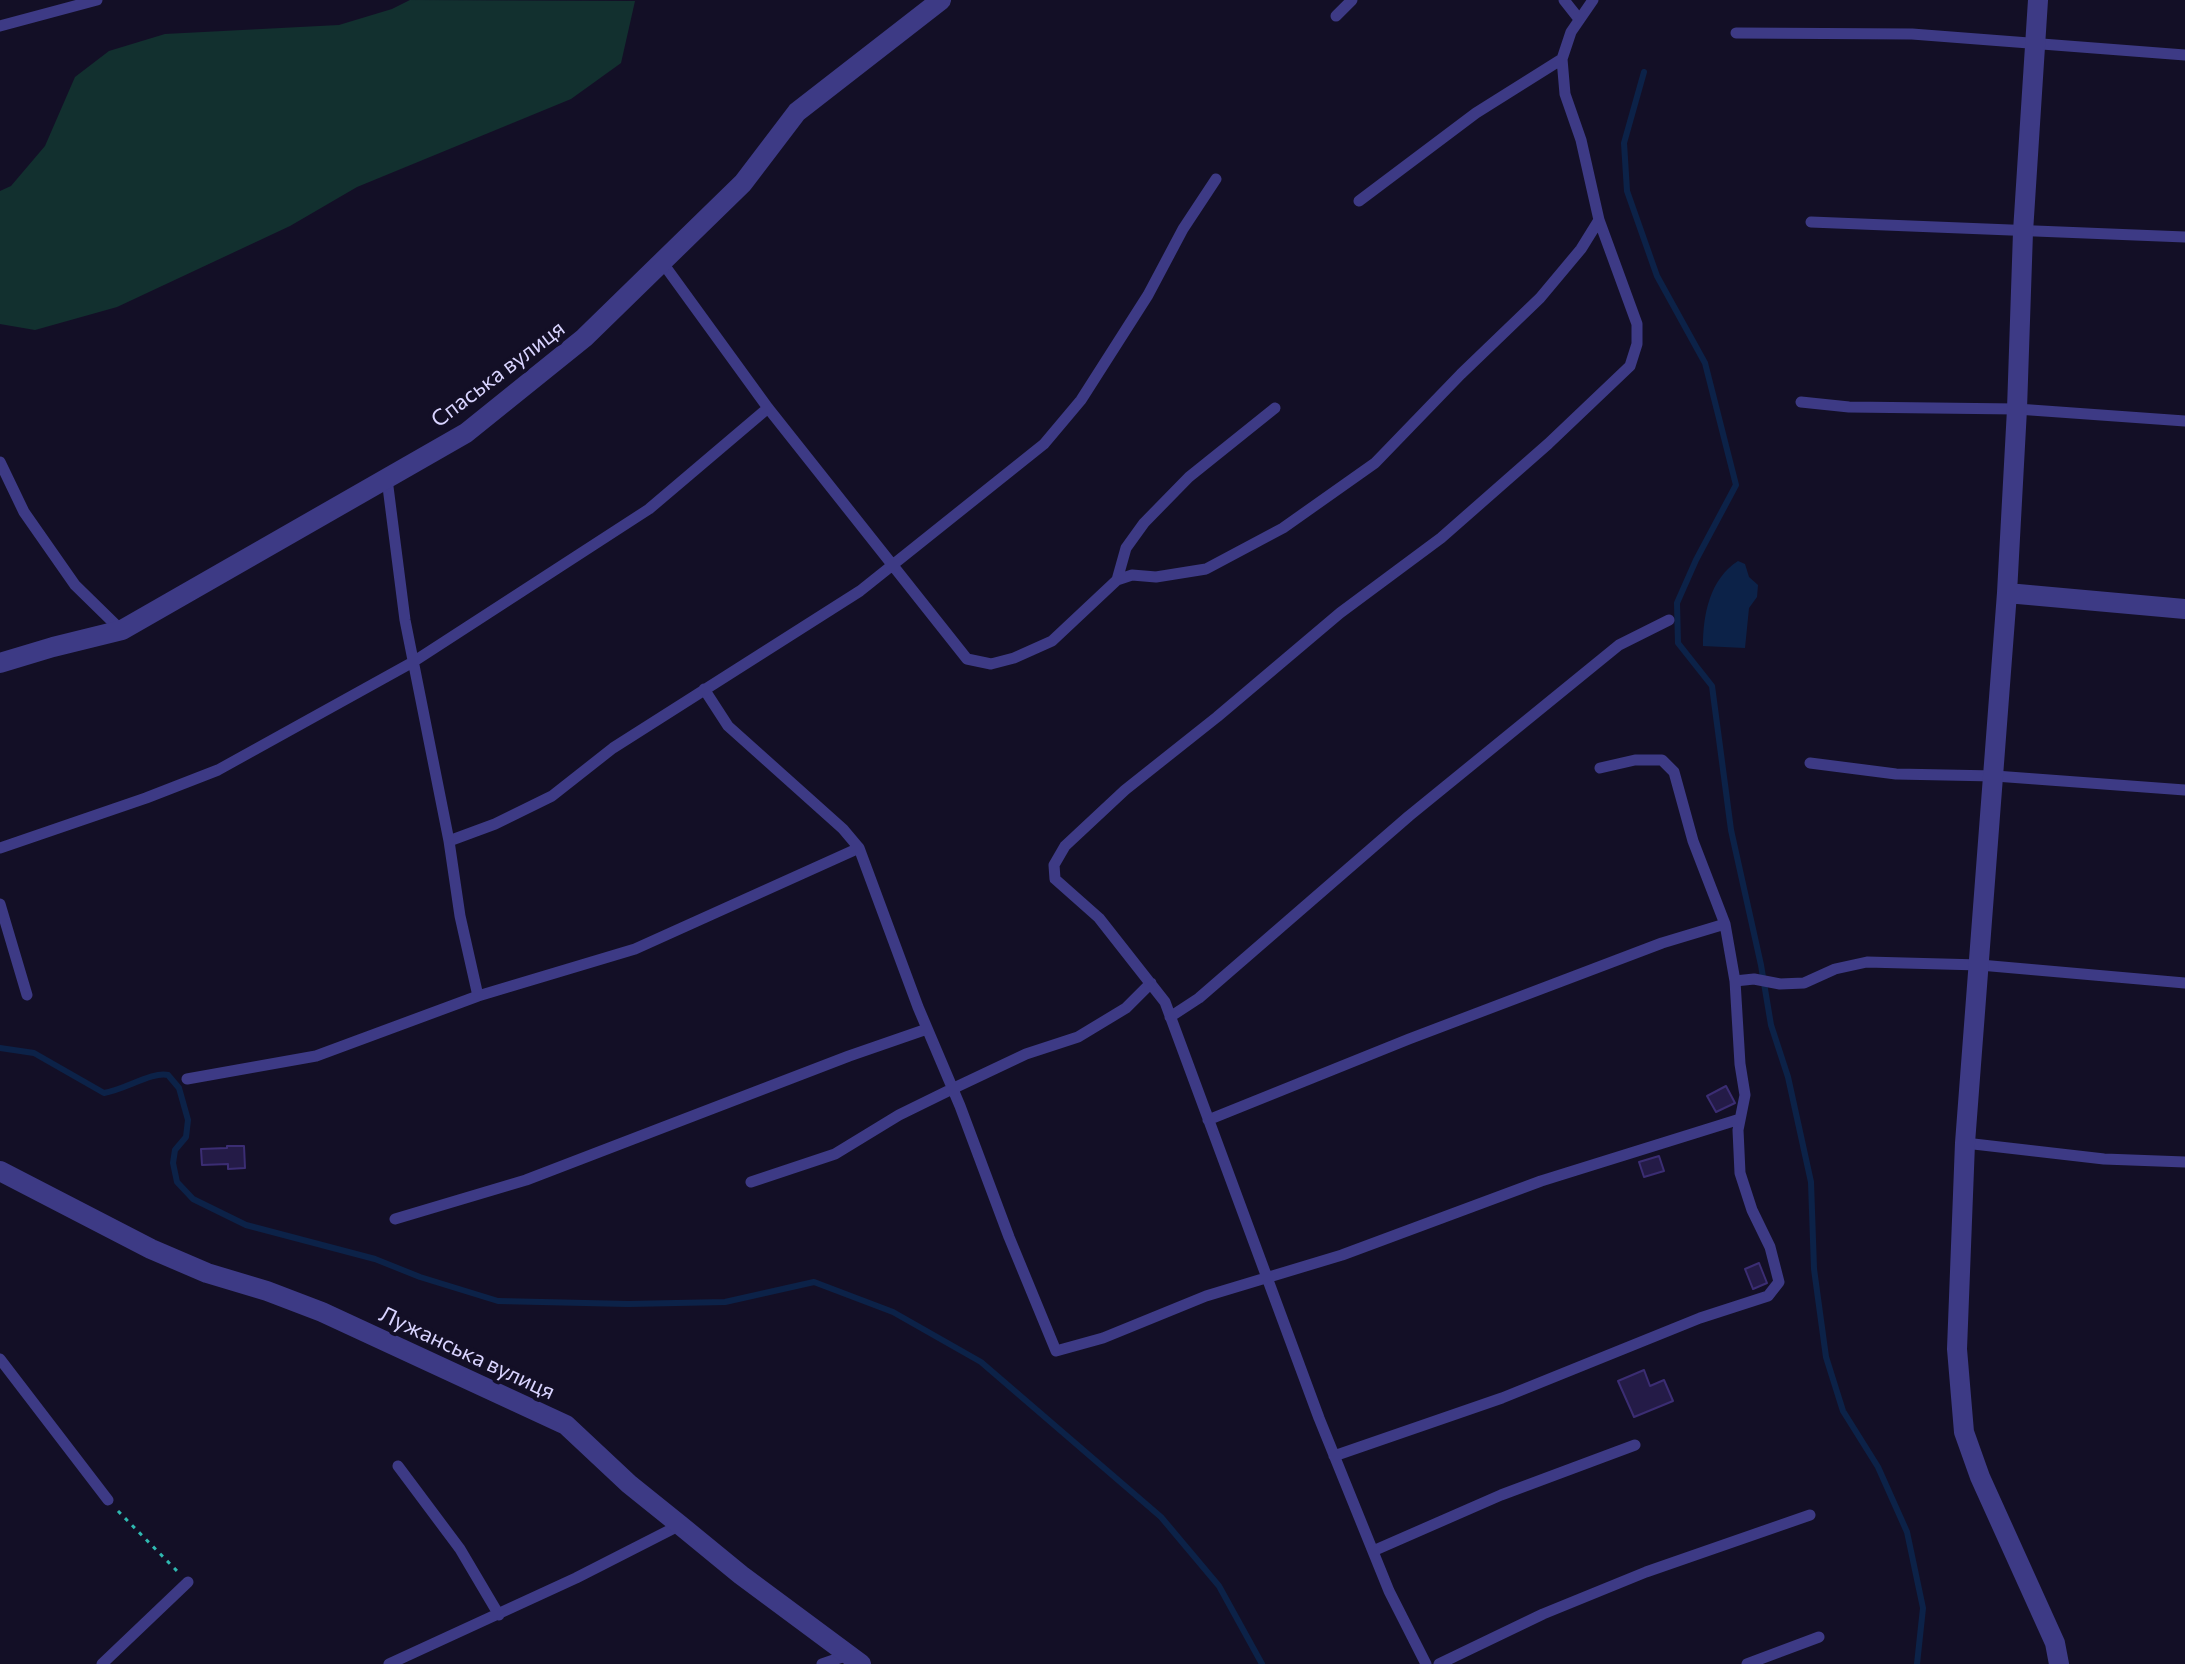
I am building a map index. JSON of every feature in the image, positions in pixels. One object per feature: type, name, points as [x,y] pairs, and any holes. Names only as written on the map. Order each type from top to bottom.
[{"type":"street","name":"Спаська вулиця","points":[[0,663],[122,630],[466,433],[584,338],[743,183],[797,112],[941,0]]},
{"type":"street","points":[[2038,0],[2023,232],[2007,593],[1965,1143],[1957,1349],[1964,1432],[1980,1477],[2055,1643],[2059,1664]]},
{"type":"street","points":[[2007,593],[2185,609]]},
{"type":"street","name":"Лужанська вулиця","points":[[0,1171],[151,1249],[207,1273],[322,1312],[566,1425],[629,1484],[741,1575],[855,1659]]},
{"type":"lane","points":[[0,26],[97,0]]},
{"type":"lane","points":[[1336,16],[1352,0]]},
{"type":"lane","points":[[1564,0],[1579,19]]},
{"type":"lane","points":[[1426,1664],[1389,1591],[1334,1456],[1165,1002],[1099,918],[1055,879],[1054,865],[1065,846],[1125,790],[1340,613],[1441,538],[1548,444],[1630,366],[1637,344],[1637,324],[1599,220],[1581,140],[1565,94],[1562,59],[1571,32],[1593,0]]},
{"type":"lane","points":[[1736,33],[1912,34],[2185,55]]},
{"type":"lane","points":[[1359,201],[1476,113],[1562,59]]},
{"type":"lane","points":[[449,841],[495,824],[552,796],[613,748],[778,644],[893,565],[1044,444],[1081,400],[1148,295],[1183,229],[1216,179]]},
{"type":"lane","points":[[662,262],[768,408],[967,659],[991,664],[1014,658],[1052,641],[1117,580],[1132,575],[1156,577],[1206,569],[1283,528],[1375,463],[1540,298],[1581,249],[1599,220]]},
{"type":"lane","points":[[1811,222],[2185,237]]},
{"type":"lane","points":[[1801,402],[1849,407],[2017,409],[2185,421]]},
{"type":"lane","points":[[0,848],[218,770],[413,662],[649,509],[768,408]]},
{"type":"lane","points":[[1117,580],[1126,548],[1144,523],[1189,477],[1275,408]]},
{"type":"lane","points":[[0,462],[24,512],[75,585],[122,630]]},
{"type":"lane","points":[[387,479],[413,662],[478,996]]},
{"type":"lane","points":[[1170,1017],[1199,998],[1397,826],[1619,645],[1669,620]]},
{"type":"lane","points":[[704,689],[728,726],[843,829],[859,848],[927,1029],[1056,1351],[1103,1338],[1206,1296],[1342,1255],[1541,1181],[1740,1119]]},
{"type":"lane","points":[[1334,1456],[1502,1398],[1700,1318],[1768,1296],[1779,1282],[1770,1247],[1752,1210],[1740,1173],[1738,1130],[1745,1095],[1735,981],[1725,924],[1693,841],[1674,772],[1662,760],[1635,760],[1600,768]]},
{"type":"lane","points":[[1810,763],[1896,774],[1995,776],[2185,790]]},
{"type":"lane","points":[[187,1079],[316,1056],[478,996],[635,949],[859,848]]},
{"type":"lane","points":[[0,904],[27,995]]},
{"type":"lane","points":[[1208,1120],[1409,1039],[1662,943],[1725,924]]},
{"type":"lane","points":[[1735,981],[1754,979],[1780,984],[1804,983],[1835,969],[1867,962],[1980,965],[2185,983]]},
{"type":"lane","points":[[751,1182],[835,1154],[899,1115],[952,1089],[1026,1054],[1078,1037],[1126,1008],[1151,983]]},
{"type":"lane","points":[[395,1219],[526,1180],[927,1029]]},
{"type":"lane","points":[[1965,1143],[2104,1159],[2185,1162]]},
{"type":"lane","points":[[0,1359],[108,1500]]},
{"type":"lane","points":[[1373,1551],[1501,1495],[1635,1445]]},
{"type":"lane","points":[[398,1466],[460,1549],[499,1615]]},
{"type":"lane","points":[[1439,1664],[1543,1614],[1646,1572],[1810,1515]]},
{"type":"lane","points":[[389,1664],[499,1615],[680,1525]]},
{"type":"lane","points":[[102,1664],[188,1582]]},
{"type":"lane","points":[[1747,1664],[1819,1637]]},
{"type":"lane","points":[[822,1664],[855,1659]]},
{"type":"path","points":[[108,1500],[188,1582]]},
{"type":"green space","points":[[410,0],[635,1],[621,63],[571,99],[357,187],[290,226],[117,307],[35,330],[0,324],[0,191],[11,186],[45,146],[75,77],[109,51],[165,34],[339,25],[392,9]]},
{"type":"water","points":[[1738,561],[1745,564],[1749,577],[1758,585],[1757,597],[1749,608],[1745,648],[1703,646],[1710,598],[1721,577]]},
{"type":"building","points":[[1726,1086],[1735,1103],[1716,1112],[1707,1096]]},
{"type":"building","points":[[244,1146],[245,1168],[228,1169],[228,1164],[202,1165],[201,1149]]},
{"type":"building","points":[[1659,1156],[1664,1171],[1644,1177],[1639,1162]]},
{"type":"building","points":[[1759,1263],[1767,1283],[1753,1289],[1745,1269]]},
{"type":"building","points":[[1644,1370],[1650,1386],[1664,1380],[1673,1401],[1634,1417],[1618,1381]]},
{"type":"waterway","points":[[1644,72],[1624,143],[1627,191],[1657,276],[1705,363],[1736,485],[1677,603],[1678,643],[1712,686],[1731,830],[1771,1025],[1788,1077],[1811,1182],[1814,1269],[1826,1357],[1843,1411],[1878,1467],[1907,1532],[1923,1608],[1917,1664]]},
{"type":"waterway","points":[[0,1048],[34,1053],[104,1093],[154,1076],[168,1075],[179,1088],[188,1120],[186,1137],[175,1150],[173,1163],[177,1182],[193,1199],[246,1225],[375,1259],[420,1277],[498,1301],[628,1304],[725,1302],[814,1282],[893,1312],[981,1362],[1161,1517],[1219,1586],[1262,1664]]}]
